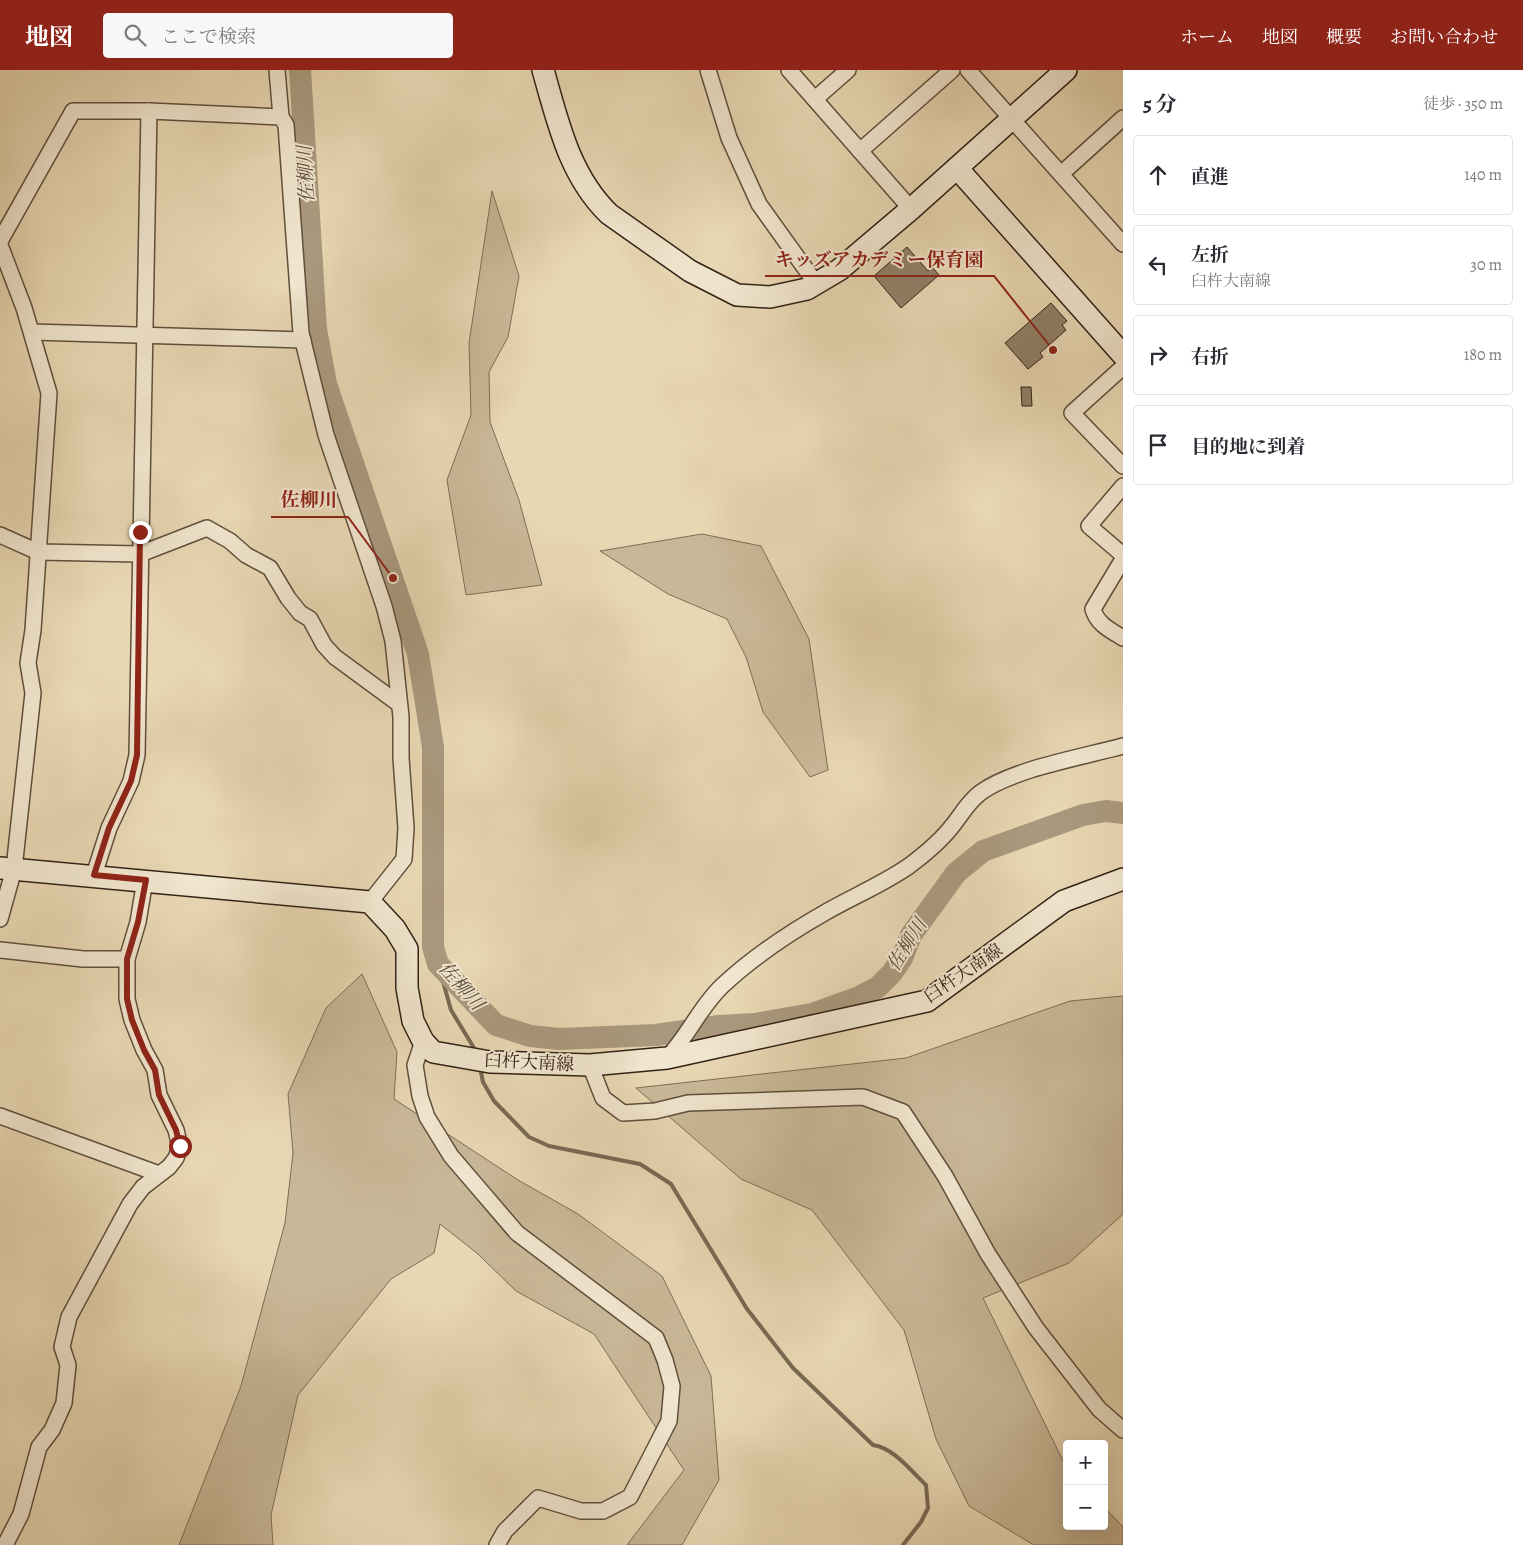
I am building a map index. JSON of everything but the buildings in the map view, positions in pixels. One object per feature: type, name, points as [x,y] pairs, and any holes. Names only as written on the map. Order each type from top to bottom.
[{"type":"main road","points":[[543,70],[570,160],[589,192],[609,214],[690,271],[737,295],[759,298],[784,296],[817,284],[839,270],[911,209],[1066,70]]},
{"type":"main road","points":[[956,168],[1123,355]]},
{"type":"main road","points":[[7,868],[370,902],[395,929],[407,950],[407,988],[413,1021],[423,1041]]},
{"type":"main road","name":"臼杵大南線","points":[[423,1041],[433,1052],[490,1062],[590,1065],[666,1058],[927,1001],[1064,901],[1123,879]]},
{"type":"street","points":[[277,70],[281,117],[286,125],[295,265],[303,340],[326,435],[393,641],[399,704],[406,828],[404,859],[370,902]]},
{"type":"street","points":[[708,70],[729,138],[759,204],[817,284]]},
{"type":"street","points":[[790,70],[911,209]]},
{"type":"street","points":[[815,99],[848,70]]},
{"type":"street","points":[[860,151],[952,70]]},
{"type":"street","points":[[968,70],[1123,244]]},
{"type":"street","points":[[0,241],[73,111],[149,111],[281,117]]},
{"type":"street","points":[[94,875],[109,828],[131,781],[137,755],[149,111]]},
{"type":"street","points":[[1061,174],[1120,128]]},
{"type":"street","points":[[0,245],[32,332],[49,393],[28,663],[33,693],[0,919]]},
{"type":"street","points":[[32,332],[303,340]]},
{"type":"street","points":[[1123,367],[1072,413],[1123,466]]},
{"type":"street","points":[[1123,486],[1089,526],[1123,557],[1093,609],[1095,618],[1123,638]]},
{"type":"street","points":[[0,535],[38,552],[140,554],[207,528],[230,541],[246,555],[270,568],[288,598],[300,613],[310,618],[324,644],[335,657],[399,704]]},
{"type":"street","points":[[666,1058],[678,1046],[707,1003],[749,963],[818,917],[889,880],[916,861],[937,843],[964,809],[980,793],[1013,777],[1123,746]]},
{"type":"street","points":[[4,1545],[21,1514],[39,1447],[52,1430],[64,1403],[68,1365],[62,1347],[69,1317],[130,1204],[142,1187],[169,1167],[176,1158],[180,1146],[176,1130],[159,1095],[155,1070],[144,1050],[132,1020],[127,999],[127,959],[138,922],[146,880]]},
{"type":"street","points":[[0,950],[82,959],[127,959]]},
{"type":"street","points":[[423,1041],[415,1065],[420,1096],[427,1117],[451,1156],[517,1233],[656,1338],[665,1360],[672,1386],[670,1421],[630,1498],[603,1511],[580,1511],[538,1498],[505,1531],[497,1545]]},
{"type":"street","points":[[590,1065],[603,1098],[623,1113],[655,1111],[688,1103],[844,1097],[863,1097],[903,1112],[945,1176],[988,1254],[1036,1328],[1099,1409],[1123,1430]]},
{"type":"street","points":[[0,1116],[158,1174]]},
{"type":"shaded area","points":[[492,191],[519,276],[508,337],[489,372],[490,422],[519,500],[542,585],[466,595],[447,480],[471,415],[469,343]]},
{"type":"shaded area","points":[[702,534],[761,546],[809,639],[828,770],[810,777],[763,712],[746,657],[727,619],[668,594],[600,551]]},
{"type":"shaded area","points":[[362,974],[397,1052],[394,1099],[518,1180],[578,1214],[662,1276],[711,1376],[719,1480],[682,1545],[627,1545],[684,1470],[594,1334],[516,1291],[478,1254],[440,1224],[434,1253],[391,1279],[298,1395],[271,1515],[273,1545],[179,1545],[241,1386],[285,1223],[293,1153],[288,1094],[326,1008]]},
{"type":"shaded area","points":[[1123,996],[1123,1214],[1069,1263],[983,1298],[1063,1461],[1063,1530],[1108,1530],[1108,1511],[1123,1527],[1123,1545],[1034,1545],[969,1506],[936,1439],[904,1330],[812,1210],[741,1179],[636,1088],[906,1058],[1070,1001]]},
{"type":"waterway","name":"佐柳川","points":[[300,70],[316,329],[326,384],[418,654],[433,747],[433,947],[438,964],[496,1025],[530,1036],[559,1039],[656,1035],[719,1026],[755,1024],[812,1014],[859,997],[878,987],[892,973],[902,958],[911,935],[956,873],[983,851],[1083,815],[1106,811],[1123,813]]},
{"type":"waterway","points":[[438,964],[451,1010],[477,1053]]},
{"type":"waterway","points":[[480,1067],[483,1082],[494,1101],[529,1137],[549,1146],[640,1164],[671,1184],[747,1309],[793,1368],[873,1445],[895,1455],[926,1485],[928,1508],[921,1522],[903,1545]]},
{"type":"place","name":"キッズアカデミー保育園","points":[[1053,350]]},
{"type":"place","name":"佐柳川","points":[[393,578]]},
{"type":"route","points":[[140,532],[137,755],[131,781],[109,828],[94,875],[146,880],[138,922],[127,959],[127,999],[132,1020],[144,1050],[155,1070],[159,1095],[176,1130],[180,1146]]}]
